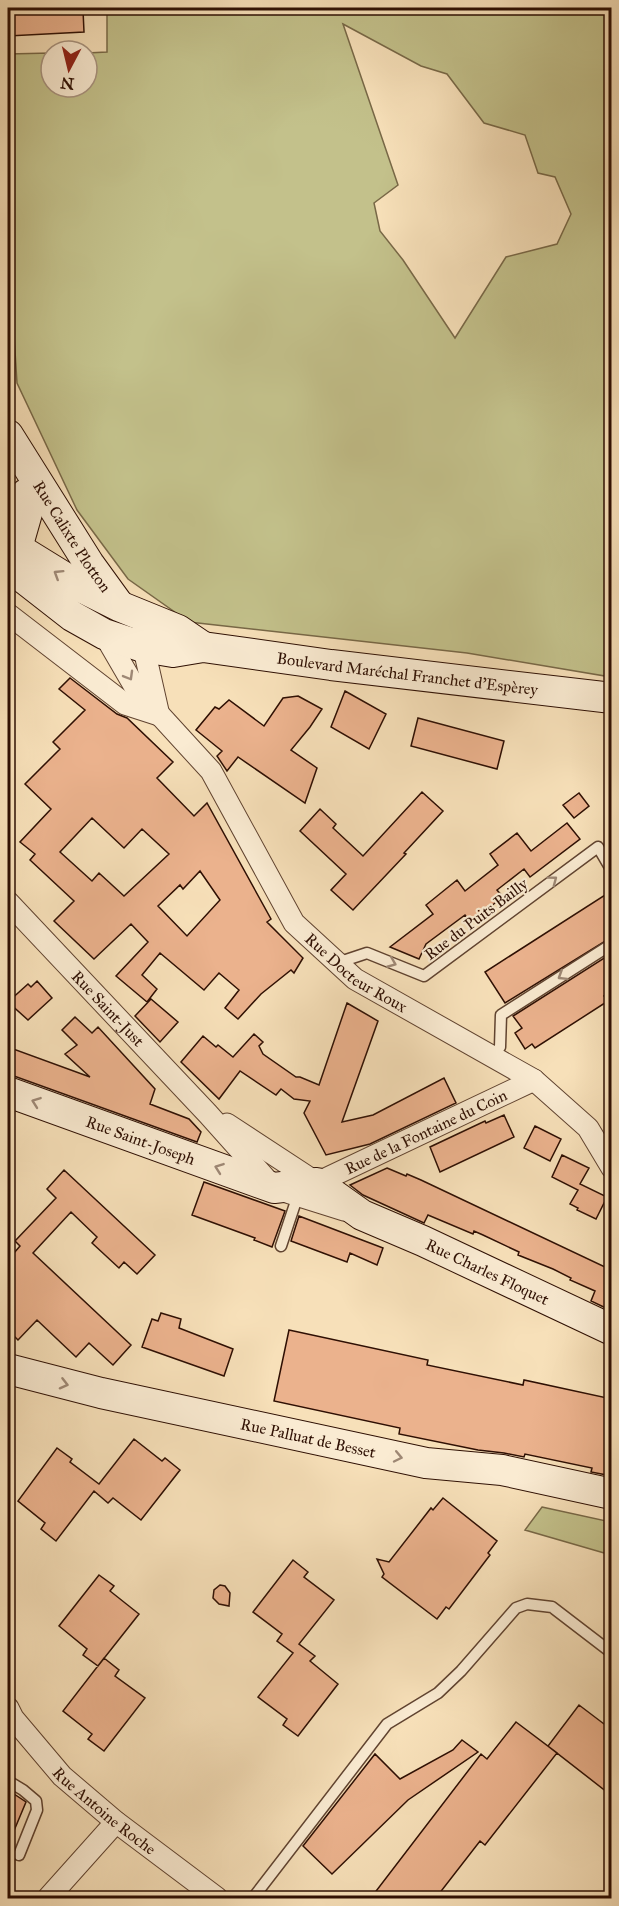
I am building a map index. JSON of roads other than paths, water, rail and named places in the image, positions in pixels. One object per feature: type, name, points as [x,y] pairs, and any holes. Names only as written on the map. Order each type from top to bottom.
[{"type":"main road","name":"Rue Calixte Plotton","points":[[8,435],[89,564],[119,606]]},
{"type":"main road","name":"Rue Calixte Plotton","points":[[8,447],[17,503],[27,513],[14,558]]},
{"type":"main road","name":"Boulevard Maréchal Franchet d'Espèrey","points":[[14,558],[178,630],[203,647]]},
{"type":"main road","name":"Boulevard Maréchal Franchet d'Espèrey","points":[[14,558],[72,616],[104,634],[143,647],[173,652],[203,647],[331,665],[612,698]]},
{"type":"main road","name":"Rue Saint-Joseph","points":[[8,1092],[296,1189]]},
{"type":"main road","name":"Rue Charles Floquet","points":[[296,1189],[433,1245],[612,1330]]},
{"type":"main road","name":"Rue Palluat de Besset","points":[[8,1370],[100,1393],[426,1463],[502,1470],[612,1494]]},
{"type":"street","name":"Rue Docteur Roux","points":[[119,606],[135,629],[143,647],[159,715]]},
{"type":"street","points":[[8,614],[125,704],[159,715]]},
{"type":"street","name":"Rue Docteur Roux","points":[[104,634],[136,689],[211,771],[294,923],[355,980],[534,1080],[588,1128],[612,1168]]},
{"type":"street","name":"Rue Saint-Just","points":[[8,902],[208,1114],[296,1189]]},
{"type":"street","name":"Rue de la Fontaine du Coin","points":[[296,1189],[534,1080]]},
{"type":"street","name":"Rue Saint-Just","points":[[208,1114],[296,1189]]},
{"type":"street","name":"Rue Antoine Roche","points":[[8,1708],[13,1718],[62,1776],[116,1822],[217,1899]]},
{"type":"street","points":[[48,1899],[116,1822]]},
{"type":"lane","name":"Rue du Puits Bailly","points":[[337,963],[368,953],[424,976],[598,847],[612,871]]},
{"type":"lane","points":[[493,1058],[501,1047],[501,1015],[612,945]]},
{"type":"lane","points":[[280,1246],[296,1189]]},
{"type":"lane","points":[[253,1899],[387,1725],[438,1693],[461,1671],[516,1608],[526,1604],[552,1607],[612,1653]]},
{"type":"lane","points":[[8,1781],[36,1801],[37,1810],[19,1855]]}]
